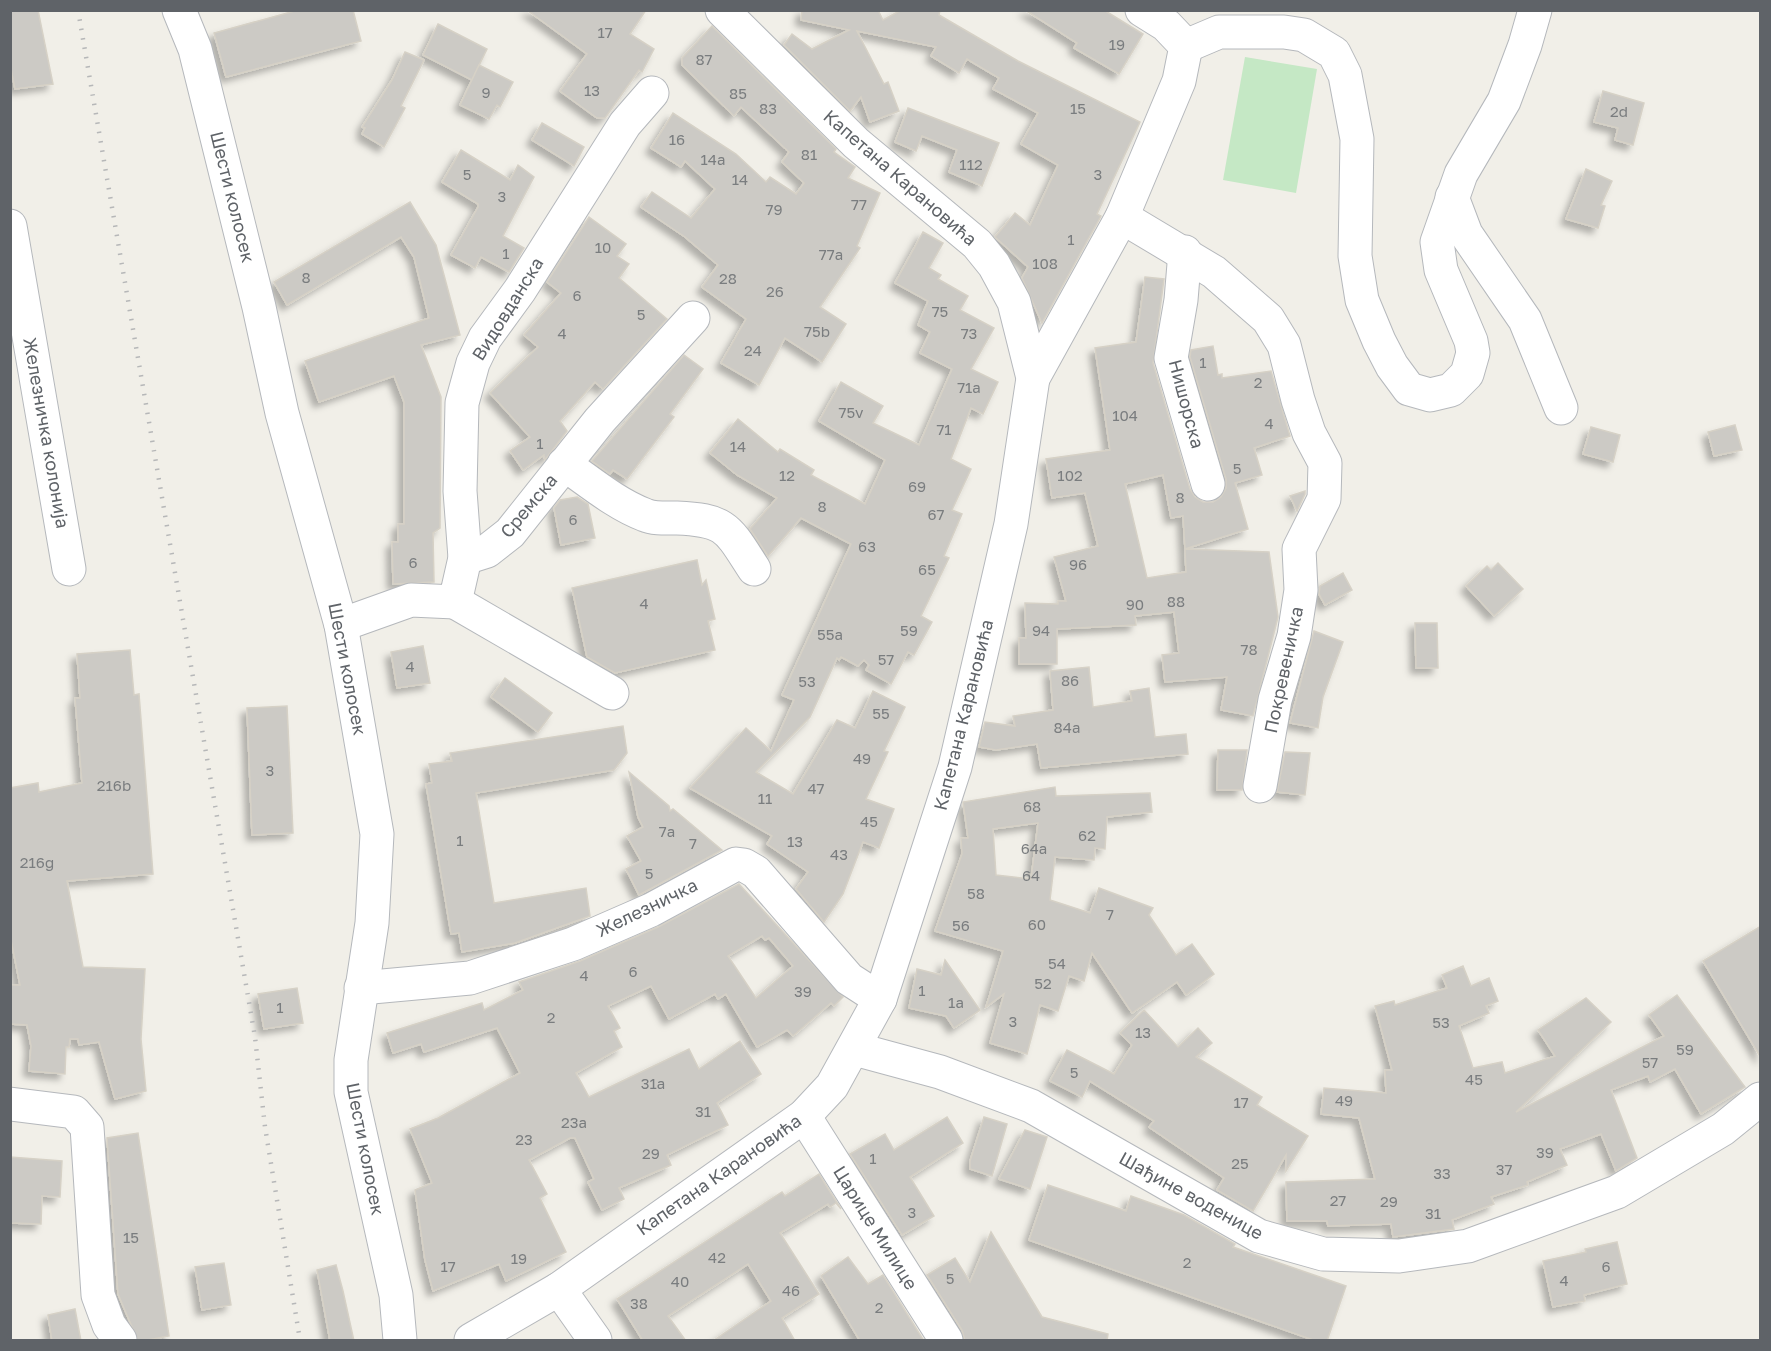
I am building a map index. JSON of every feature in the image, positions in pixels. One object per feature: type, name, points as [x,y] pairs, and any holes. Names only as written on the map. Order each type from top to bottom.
[{"type":"street","name":"Шести колосек","points":[[179,10],[195,49],[260,307],[282,413],[341,625],[377,834],[372,922],[351,1060],[351,1092],[396,1295],[400,1341]]},
{"type":"street","name":"Капетана Карановића","points":[[471,1341],[559,1288],[804,1116],[832,1086],[855,1049],[880,999],[955,767],[1011,524],[1033,378],[1014,302],[994,265],[977,244],[856,143],[722,10]]},
{"type":"street","points":[[1142,10],[1166,25],[1186,46]]},
{"type":"street","points":[[1186,46],[1219,32],[1284,32],[1304,35],[1334,53],[1345,75],[1357,139],[1355,256],[1362,300],[1379,341],[1401,378],[1409,389],[1430,395],[1451,390],[1460,383],[1467,374],[1473,352],[1471,341],[1441,270],[1437,242],[1452,197],[1476,146],[1504,101],[1526,45],[1535,10]]},
{"type":"street","points":[[1033,378],[1122,217],[1179,81],[1186,46]]},
{"type":"street","name":"Видовданска","points":[[465,558],[460,491],[462,403],[472,363],[485,338],[520,290],[625,124],[652,93]]},
{"type":"street","points":[[1452,197],[1466,234],[1526,320],[1561,408]]},
{"type":"street","name":"Покревеничка","points":[[1122,217],[1185,252],[1214,272],[1268,319],[1284,345],[1309,433],[1325,463],[1324,499],[1299,549],[1301,590],[1294,636],[1275,700],[1260,786]]},
{"type":"street","name":"Железничка колонија","points":[[10,226],[69,569]]},
{"type":"street","name":"Нишорска","points":[[1185,252],[1181,300],[1171,358],[1208,484]]},
{"type":"street","name":"Сремска","points":[[465,558],[487,551],[510,533],[629,386],[693,318]]},
{"type":"street","points":[[564,464],[626,507],[648,517],[706,519],[722,525],[734,538],[754,569]]},
{"type":"street","points":[[455,602],[465,558]]},
{"type":"street","points":[[341,625],[411,600],[455,602],[612,693]]},
{"type":"street","name":"Железничка","points":[[361,988],[470,978],[573,944],[651,910],[736,864],[744,864],[756,872],[849,979],[880,999]]},
{"type":"street","name":"Шађине воденице","points":[[855,1049],[940,1072],[1031,1106],[1259,1236],[1323,1254],[1399,1256],[1479,1242],[1617,1191],[1723,1129],[1761,1099]]},
{"type":"street","points":[[10,1104],[74,1112],[87,1126],[98,1295],[109,1325],[120,1341]]},
{"type":"street","name":"Царице Милице","points":[[804,1116],[946,1341]]},
{"type":"street","points":[[559,1288],[595,1341]]},
{"type":"green space","points":[[1245,57],[1317,69],[1296,193],[1223,180]]},
{"type":"building","points":[[10,10],[38,10],[53,84],[15,89],[10,64]]},
{"type":"building","points":[[298,10],[353,10],[361,41],[226,77],[214,33]]},
{"type":"building","points":[[527,10],[646,10],[630,34],[654,49],[642,72],[639,70],[605,118],[597,118],[560,91],[587,54]]},
{"type":"building","points":[[802,10],[878,10],[883,20],[901,10],[940,10],[939,15],[1018,61],[1140,122],[1097,214],[1101,216],[1042,323],[1022,278],[1028,267],[995,237],[1015,213],[1030,225],[1058,165],[1021,144],[1038,113],[993,89],[999,78],[967,59],[959,73],[931,56],[936,47],[857,31],[884,84],[888,82],[899,111],[870,122],[861,97],[850,111],[784,45],[792,34],[812,49],[849,30],[801,20]]},
{"type":"building","points":[[1025,10],[1104,10],[1143,34],[1119,74],[1074,48],[1077,43]]},
{"type":"building","points":[[438,24],[487,49],[472,80],[423,55]]},
{"type":"building","points":[[712,26],[836,149],[834,152],[855,167],[848,178],[880,193],[857,246],[860,248],[820,307],[846,324],[822,362],[785,338],[759,385],[721,363],[746,319],[702,287],[718,265],[685,237],[641,207],[652,192],[691,218],[715,189],[685,161],[681,167],[651,148],[673,113],[736,154],[766,182],[770,177],[796,194],[804,183],[782,162],[789,152],[741,107],[734,116],[682,65],[682,58]]},
{"type":"building","points":[[405,52],[424,60],[401,106],[405,108],[384,147],[362,134],[365,128],[362,127],[392,80]]},
{"type":"building","points":[[479,65],[513,82],[500,107],[497,105],[489,119],[460,105]]},
{"type":"building","points":[[1603,91],[1644,103],[1633,145],[1615,140],[1618,128],[1594,122]]},
{"type":"building","points":[[908,108],[999,143],[982,186],[949,172],[957,150],[922,136],[916,151],[895,142]]},
{"type":"building","points":[[542,123],[584,147],[574,166],[532,140]]},
{"type":"building","points":[[461,150],[510,180],[518,165],[534,177],[503,236],[524,248],[509,272],[481,257],[475,268],[451,255],[478,207],[478,204],[442,182]]},
{"type":"building","points":[[1586,169],[1612,181],[1601,205],[1605,206],[1598,228],[1566,219]]},
{"type":"building","points":[[410,202],[436,245],[460,335],[421,345],[441,397],[440,528],[433,533],[434,582],[393,584],[392,542],[398,542],[398,524],[404,524],[404,402],[394,376],[319,402],[305,361],[429,318],[414,257],[401,237],[287,305],[274,282]]},
{"type":"building","points":[[589,217],[626,244],[617,256],[629,264],[619,278],[667,319],[603,389],[595,382],[560,421],[567,431],[545,460],[544,455],[523,470],[510,451],[530,437],[490,393],[538,347],[524,335],[561,293],[547,282]]},
{"type":"building","points":[[923,232],[943,243],[929,268],[941,275],[938,279],[968,296],[960,310],[994,328],[971,369],[998,382],[983,414],[971,408],[951,459],[971,469],[952,510],[962,514],[944,556],[949,558],[921,616],[932,622],[914,655],[908,652],[891,684],[866,670],[869,665],[864,660],[858,666],[841,657],[839,660],[837,658],[810,717],[756,772],[793,794],[837,720],[855,728],[873,691],[905,707],[884,751],[888,752],[866,799],[894,809],[879,848],[863,842],[843,894],[824,922],[796,889],[808,872],[767,844],[772,836],[690,788],[746,728],[771,751],[794,700],[782,695],[851,544],[801,518],[768,556],[750,529],[777,498],[737,475],[710,453],[738,419],[778,452],[780,449],[814,470],[811,475],[865,504],[885,460],[819,421],[841,382],[883,406],[873,423],[919,445],[952,369],[920,353],[930,332],[918,325],[928,301],[895,283]]},
{"type":"building","points":[[1145,277],[1164,279],[1153,363],[1190,489],[1195,497],[1203,502],[1213,502],[1221,497],[1226,488],[1226,479],[1190,357],[1191,350],[1213,346],[1218,375],[1222,374],[1222,378],[1271,371],[1290,436],[1254,448],[1262,475],[1235,483],[1248,529],[1185,549],[1269,552],[1278,617],[1253,716],[1221,710],[1227,677],[1165,682],[1162,655],[1179,653],[1174,612],[1135,616],[1136,625],[1057,629],[1057,664],[1019,664],[1019,638],[1026,638],[1025,603],[1058,604],[1058,601],[1066,601],[1054,557],[1098,546],[1085,493],[1052,498],[1046,459],[1110,450],[1095,348],[1136,342]],"holes":[[[1163,475],[1171,518],[1183,516],[1186,572],[1147,578],[1125,484]]]},
{"type":"building","points":[[684,355],[703,369],[670,414],[674,417],[627,479],[613,470],[610,474],[592,461]]},
{"type":"building","points":[[1735,425],[1742,450],[1714,456],[1708,432]]},
{"type":"building","points":[[1591,427],[1620,435],[1613,462],[1583,454]]},
{"type":"building","points":[[1305,491],[1305,494],[1297,511],[1290,496]]},
{"type":"building","points":[[577,497],[588,504],[595,538],[561,545],[554,508],[560,500]]},
{"type":"building","points":[[697,560],[702,585],[706,580],[715,619],[708,621],[715,650],[615,673],[587,657],[572,588]]},
{"type":"building","points":[[1498,563],[1523,589],[1494,616],[1466,586],[1487,566],[1491,570]]},
{"type":"building","points":[[1343,573],[1352,590],[1325,605],[1319,594],[1320,586]]},
{"type":"building","points":[[1415,623],[1437,623],[1438,668],[1416,668]]},
{"type":"building","points":[[1314,631],[1343,642],[1323,697],[1318,728],[1290,723]]},
{"type":"building","points":[[423,646],[430,683],[397,688],[391,652]]},
{"type":"building","points":[[130,650],[134,695],[139,694],[153,874],[67,881],[83,967],[145,969],[141,1039],[146,1091],[115,1099],[99,1042],[79,1045],[78,1039],[70,1039],[69,1047],[66,1047],[65,1074],[29,1071],[31,1046],[27,1025],[10,1024],[10,985],[20,985],[10,935],[10,788],[38,783],[39,792],[82,783],[75,698],[80,698],[77,654]]},
{"type":"building","points":[[1089,667],[1093,707],[1132,701],[1130,691],[1149,688],[1155,737],[1186,734],[1188,754],[1041,768],[1037,744],[996,750],[979,747],[985,722],[1015,726],[1013,716],[1053,710],[1050,671]]},
{"type":"building","points":[[505,678],[552,713],[538,732],[491,697]]},
{"type":"building","points":[[287,706],[293,833],[252,835],[247,708]]},
{"type":"building","points":[[623,726],[627,753],[614,770],[476,793],[494,903],[586,888],[590,916],[515,943],[462,952],[459,933],[451,934],[426,784],[432,783],[429,764],[452,761],[450,753]]},
{"type":"building","points":[[1218,750],[1247,750],[1242,790],[1217,790]]},
{"type":"building","points":[[1285,752],[1310,753],[1305,795],[1277,792]]},
{"type":"building","points":[[629,772],[669,806],[670,811],[673,809],[722,850],[639,895],[626,869],[641,861],[627,836],[643,827],[638,817]]},
{"type":"building","points":[[1055,787],[1056,796],[1150,793],[1152,812],[1107,817],[1105,849],[1095,848],[1094,860],[1055,857],[1050,900],[1090,913],[1099,888],[1153,908],[1149,915],[1176,955],[1192,944],[1214,974],[1186,995],[1177,982],[1132,1013],[1092,953],[1084,981],[1069,976],[1058,1011],[1040,1005],[1027,1054],[990,1043],[1004,994],[986,1007],[1003,951],[935,931],[962,854],[961,838],[968,838],[963,802]],"holes":[[[1038,823],[1031,879],[996,875],[993,829]]]},
{"type":"building","points":[[739,884],[843,997],[834,1006],[831,1003],[793,1036],[787,1030],[757,1047],[726,994],[718,999],[715,994],[669,1019],[651,986],[608,1006],[620,1028],[614,1031],[622,1047],[576,1073],[589,1097],[689,1049],[699,1069],[740,1041],[761,1074],[717,1103],[728,1125],[667,1155],[671,1165],[619,1188],[624,1199],[602,1210],[588,1182],[594,1179],[575,1138],[570,1138],[529,1160],[547,1194],[540,1198],[566,1252],[506,1281],[499,1264],[433,1291],[425,1260],[415,1190],[432,1183],[410,1129],[438,1118],[520,1073],[497,1028],[424,1052],[421,1044],[393,1053],[387,1033],[482,1003],[484,1010],[523,990],[519,982],[580,961],[658,927]],"holes":[[[762,936],[765,940],[769,938],[793,966],[756,998],[728,956]]]},
{"type":"building","points":[[1761,926],[1761,1058],[1703,961]]},
{"type":"building","points":[[945,960],[980,1010],[954,1028],[946,1016],[909,1008],[917,969],[941,975]]},
{"type":"building","points":[[1463,966],[1471,986],[1489,978],[1498,1001],[1486,1006],[1489,1013],[1459,1026],[1473,1068],[1502,1062],[1505,1073],[1555,1056],[1538,1030],[1586,998],[1611,1022],[1516,1112],[1664,1036],[1649,1015],[1677,995],[1745,1087],[1701,1114],[1675,1069],[1650,1082],[1648,1076],[1611,1090],[1637,1158],[1616,1171],[1601,1134],[1560,1149],[1567,1165],[1527,1182],[1528,1185],[1491,1197],[1494,1204],[1452,1220],[1454,1229],[1393,1237],[1391,1224],[1328,1226],[1327,1221],[1287,1221],[1286,1182],[1375,1179],[1359,1118],[1321,1114],[1324,1088],[1386,1093],[1385,1070],[1392,1070],[1375,1006],[1394,1001],[1395,1005],[1447,988],[1442,975]]},
{"type":"building","points":[[297,988],[303,1023],[264,1029],[258,994]]},
{"type":"building","points":[[1144,1010],[1178,1047],[1198,1028],[1212,1043],[1196,1057],[1262,1097],[1257,1105],[1308,1136],[1286,1171],[1286,1155],[1253,1211],[1217,1190],[1224,1178],[1149,1127],[1154,1121],[1090,1081],[1082,1097],[1050,1081],[1067,1050],[1114,1074],[1132,1045],[1120,1033]]},
{"type":"building","points":[[947,1117],[963,1143],[910,1177],[934,1216],[902,1235],[850,1154],[885,1134],[894,1150]]},
{"type":"building","points":[[984,1117],[1007,1124],[992,1176],[970,1169],[970,1161]]},
{"type":"building","points":[[1025,1130],[1047,1137],[1030,1189],[999,1179]]},
{"type":"building","points":[[138,1133],[169,1336],[142,1341],[138,1341],[118,1294],[107,1138]]},
{"type":"building","points":[[10,1157],[62,1161],[60,1197],[42,1196],[41,1224],[10,1223]]},
{"type":"building","points":[[819,1174],[841,1209],[836,1203],[830,1207],[828,1204],[780,1233],[819,1294],[782,1318],[795,1341],[713,1341],[771,1301],[748,1264],[668,1316],[686,1341],[643,1341],[617,1299],[782,1192],[785,1196]]},
{"type":"building","points":[[1048,1185],[1126,1211],[1131,1196],[1184,1215],[1235,1244],[1233,1247],[1346,1286],[1327,1341],[1316,1341],[1029,1240]]},
{"type":"building","points":[[991,1232],[1042,1317],[1108,1334],[1107,1341],[965,1341],[962,1330],[927,1275],[955,1258],[970,1282]]},
{"type":"building","points":[[1617,1242],[1627,1284],[1584,1295],[1585,1301],[1553,1307],[1543,1261],[1586,1252],[1585,1249]]},
{"type":"building","points":[[848,1257],[868,1284],[883,1275],[924,1341],[860,1341],[821,1276]]},
{"type":"building","points":[[224,1263],[231,1305],[202,1310],[195,1267]]},
{"type":"building","points":[[336,1265],[354,1341],[330,1341],[317,1270]]},
{"type":"building","points":[[75,1309],[81,1341],[52,1341],[48,1315]]},
{"type":"railway","points":[[78,10],[255,1037],[265,1127],[300,1340]]}]
